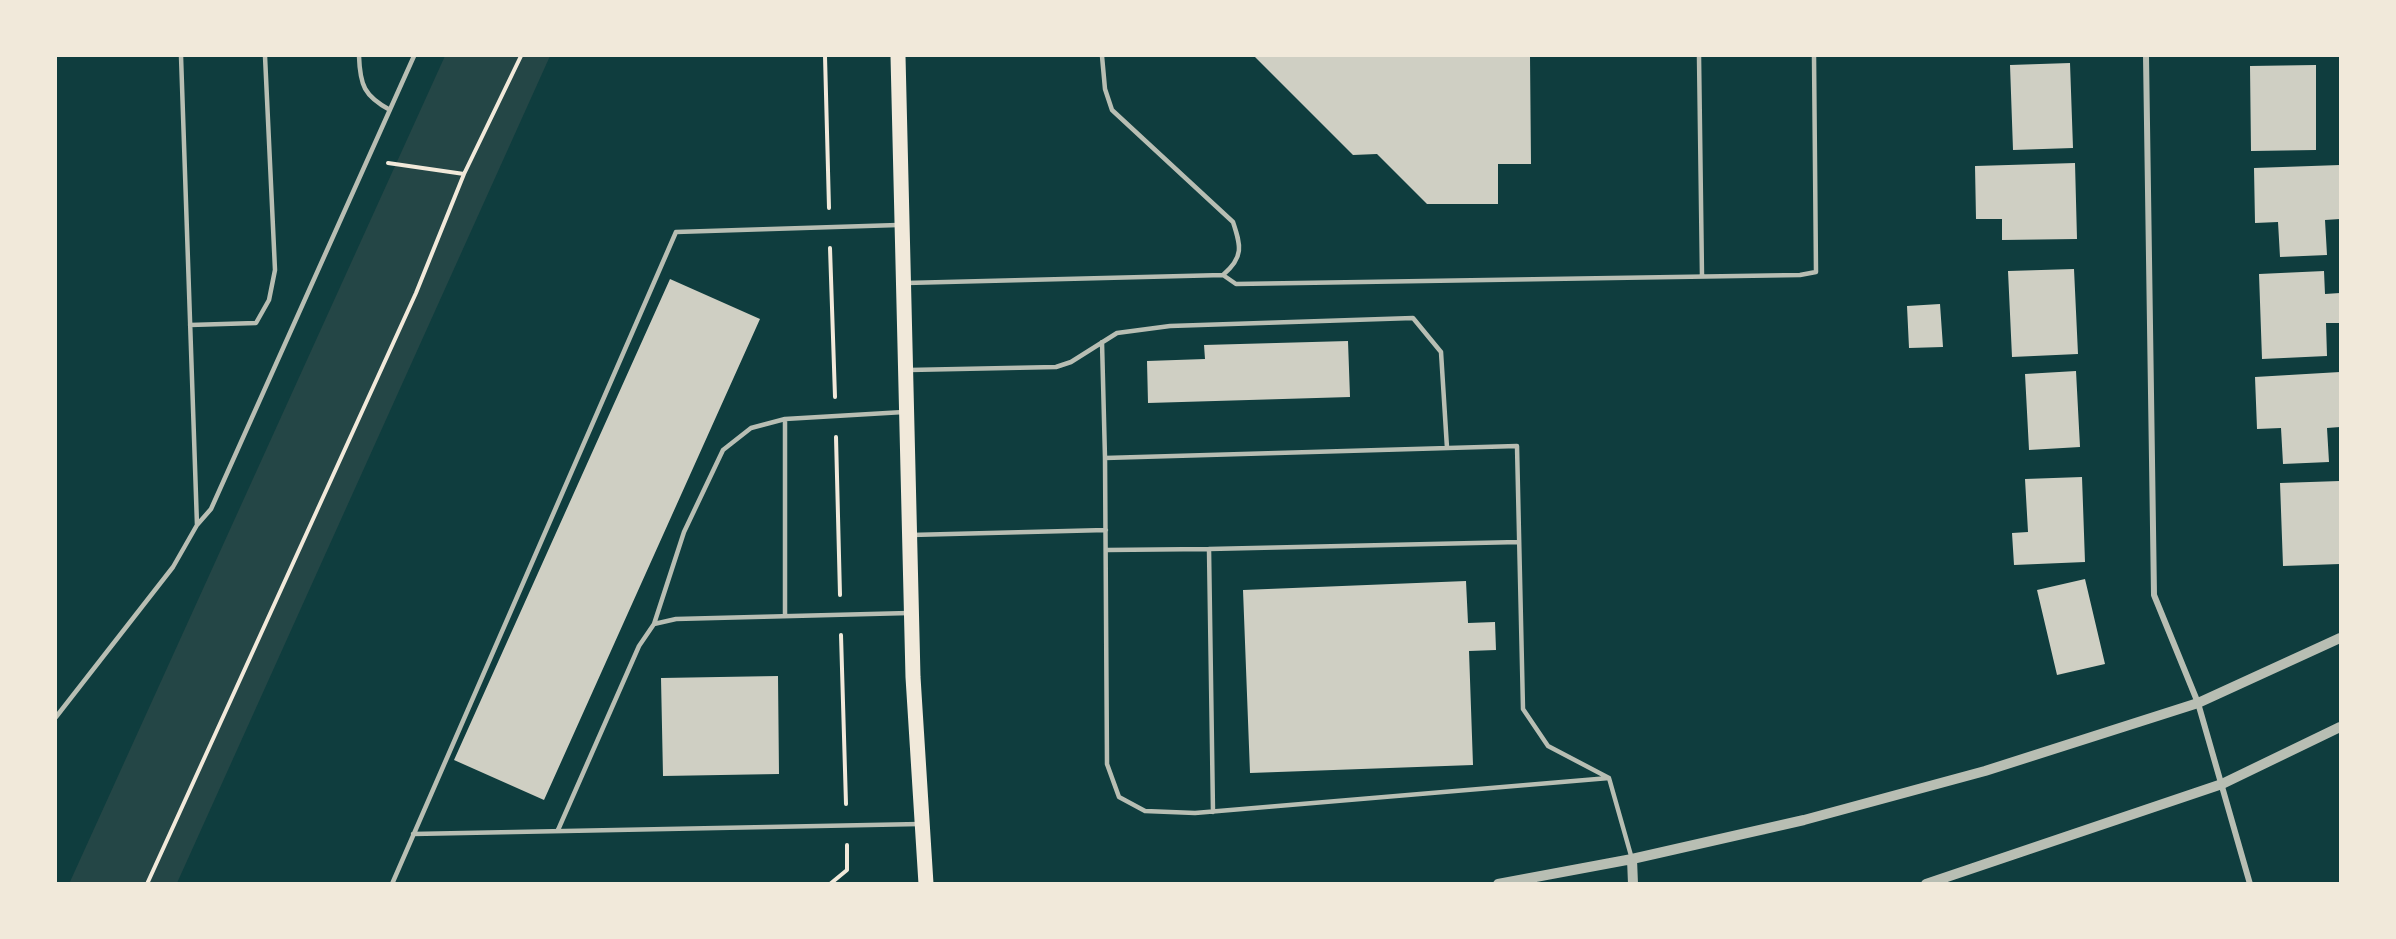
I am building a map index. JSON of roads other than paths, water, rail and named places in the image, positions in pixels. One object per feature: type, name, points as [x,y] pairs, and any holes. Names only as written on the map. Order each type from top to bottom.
[{"type":"main road","points":[[898,56],[912,613],[926,884]]},
{"type":"street","points":[[2146,56],[2154,595],[2198,703],[2250,884]]},
{"type":"street","points":[[1498,884],[1632,859],[1815,817],[1985,771],[2198,703],[2340,638]]},
{"type":"street","points":[[1926,884],[2222,784],[2340,727]]},
{"type":"street","points":[[1632,859],[1633,884]]},
{"type":"lane","points":[[181,56],[198,525]]},
{"type":"lane","points":[[190,325],[256,323],[269,300],[275,270],[265,56]]},
{"type":"lane","points":[[358,56],[359,75],[371,99],[390,110]]},
{"type":"lane","points":[[56,717],[173,567],[198,525],[211,509],[414,56]]},
{"type":"lane","points":[[1102,56],[1105,89],[1112,110],[1233,222],[1240,241],[1239,257],[1233,267],[1223,275]]},
{"type":"lane","points":[[1699,56],[1702,276]]},
{"type":"lane","points":[[903,283],[1223,275],[1236,284],[1816,272],[1814,56]]},
{"type":"lane","points":[[392,884],[676,232],[902,225]]},
{"type":"lane","points":[[906,370],[1056,367],[1071,362],[1117,333],[1170,326],[1413,318],[1442,352],[1447,448]]},
{"type":"lane","points":[[1102,342],[1106,458],[1107,764],[1119,797],[1144,811],[1213,812],[1609,778]]},
{"type":"lane","points":[[558,830],[639,646],[654,624],[684,532],[723,450],[751,428],[785,418],[907,412]]},
{"type":"lane","points":[[785,418],[785,615]]},
{"type":"lane","points":[[1106,458],[1517,446],[1523,709],[1548,746],[1609,778],[1632,859]]},
{"type":"lane","points":[[910,536],[1106,530]]},
{"type":"lane","points":[[1107,550],[1519,542]]},
{"type":"lane","points":[[1209,549],[1213,812]]},
{"type":"lane","points":[[654,624],[676,619],[912,613]]},
{"type":"lane","points":[[413,834],[922,824]]}]
